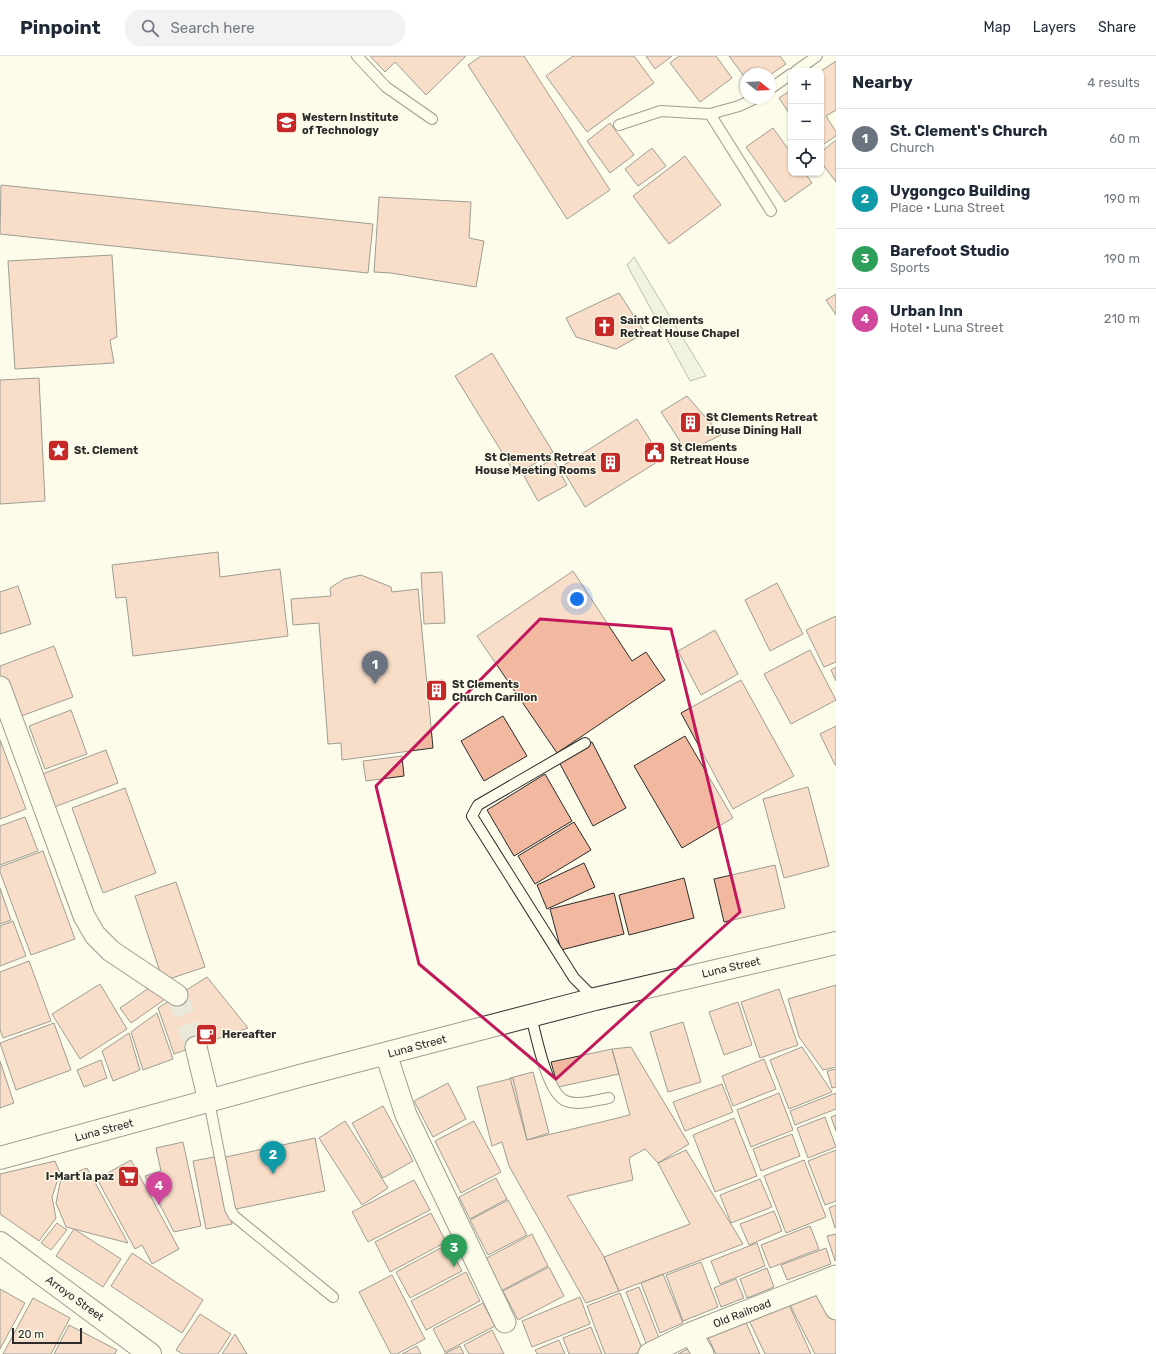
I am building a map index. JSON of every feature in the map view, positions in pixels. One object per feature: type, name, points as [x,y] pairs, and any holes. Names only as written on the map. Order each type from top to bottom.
[{"type":"main road","name":"Luna Street","points":[[0,1158],[303,1075],[595,999],[836,943]]},
{"type":"main road","name":"Arroyo Street","points":[[0,1243],[150,1354]]},
{"type":"street","points":[[0,687],[84,916],[95,935],[110,951],[177,995]]},
{"type":"street","points":[[196,1047],[209,1101]]},
{"type":"street","points":[[386,1054],[406,1115],[505,1322]]},
{"type":"street","points":[[828,1279],[836,1309]]},
{"type":"street","name":"Old Railroad","points":[[649,1354],[690,1333],[828,1279]]},
{"type":"street","points":[[690,1333],[703,1354]]},
{"type":"lane","points":[[357,56],[386,87],[432,120]]},
{"type":"lane","points":[[800,68],[817,56]]},
{"type":"lane","points":[[776,85],[788,76]]},
{"type":"lane","points":[[618,125],[662,111],[710,114],[743,104]]},
{"type":"lane","points":[[710,114],[771,211]]},
{"type":"lane","points":[[585,743],[478,805],[472,816],[574,978],[595,999]]},
{"type":"lane","points":[[531,1016],[546,1070],[556,1093],[564,1101],[575,1103],[609,1098]]},
{"type":"lane","points":[[209,1101],[230,1209],[234,1216],[333,1297]]},
{"type":"highlighted area","points":[[540,619],[671,629],[740,912],[556,1079],[419,964],[376,786]]},
{"type":"green space","points":[[634,257],[706,376],[690,381],[627,265]]},
{"type":"building","points":[[370,56],[466,56],[426,95],[395,62],[385,72]]},
{"type":"building","points":[[481,56],[524,56],[610,190],[567,219],[468,65]]},
{"type":"building","points":[[573,56],[634,56],[654,83],[587,132],[546,76]]},
{"type":"building","points":[[646,56],[672,56],[655,69]]},
{"type":"building","points":[[679,56],[716,56],[732,78],[700,102],[670,63]]},
{"type":"building","points":[[729,56],[780,56],[786,64],[776,71],[776,68],[740,68],[740,71]]},
{"type":"building","points":[[836,61],[836,110],[826,116],[836,132],[836,136],[824,144],[824,104],[824,69]]},
{"type":"building","points":[[788,92],[788,112],[779,98]]},
{"type":"building","points":[[610,123],[634,155],[610,173],[587,141]]},
{"type":"building","points":[[773,128],[788,149],[788,176],[807,176],[812,183],[785,202],[746,147]]},
{"type":"building","points":[[836,140],[836,182],[824,166],[824,150]]},
{"type":"building","points":[[652,148],[666,166],[638,186],[625,169]]},
{"type":"building","points":[[685,156],[721,205],[669,244],[633,196]]},
{"type":"building","points":[[1,185],[373,224],[368,273],[0,234]]},
{"type":"building","points":[[379,197],[471,202],[469,238],[484,241],[476,287],[391,273],[374,272]]},
{"type":"building","points":[[112,255],[117,337],[110,340],[114,363],[15,369],[8,261]]},
{"type":"building","name":"Saint Clements Retreat House Chapel","points":[[619,293],[645,333],[616,349],[576,337],[566,318]]},
{"type":"building","points":[[836,294],[836,315],[826,300]]},
{"type":"building","points":[[492,353],[553,452],[516,475],[455,376]]},
{"type":"building","points":[[39,378],[45,501],[0,504],[0,380]]},
{"type":"building","name":"St Clements Retreat House Dining Hall","points":[[687,396],[721,435],[687,452],[661,412]]},
{"type":"building","name":"St Clements Retreat House Meeting Rooms","points":[[637,419],[662,459],[585,507],[561,467]]},
{"type":"building","points":[[553,459],[567,485],[538,501],[524,476]]},
{"type":"building","points":[[218,552],[220,577],[280,569],[288,636],[133,656],[126,597],[116,598],[112,565]]},
{"type":"building","points":[[573,571],[632,661],[646,652],[665,680],[557,753],[477,636]]},
{"type":"building","points":[[442,572],[445,623],[424,624],[421,573]]},
{"type":"building","points":[[361,575],[391,587],[392,592],[418,589],[433,748],[342,760],[341,743],[328,744],[319,623],[293,625],[291,599],[331,596],[330,588],[344,579]]},
{"type":"building","points":[[777,583],[803,634],[770,651],[745,600]]},
{"type":"building","points":[[18,586],[31,624],[0,634],[0,592]]},
{"type":"building","points":[[836,616],[836,662],[824,667],[806,630]]},
{"type":"building","points":[[715,630],[738,674],[701,695],[678,651]]},
{"type":"building","points":[[54,646],[73,697],[13,719],[0,684],[0,666]]},
{"type":"building","points":[[810,650],[836,700],[791,724],[764,674]]},
{"type":"building","points":[[836,667],[836,681],[831,670]]},
{"type":"building","name":"St Clements Church Carillon","points":[[443,680],[445,697],[430,699],[428,682]]},
{"type":"building","points":[[741,680],[794,776],[733,809],[681,713]]},
{"type":"building","points":[[71,710],[87,754],[45,769],[29,726]]},
{"type":"building","points":[[503,716],[527,756],[484,781],[461,741]]},
{"type":"building","points":[[836,726],[836,765],[835,765],[820,734]]},
{"type":"building","points":[[685,736],[733,818],[682,848],[634,766]]},
{"type":"building","points":[[0,740],[26,809],[0,819]]},
{"type":"building","points":[[592,742],[626,808],[593,826],[558,760]]},
{"type":"building","points":[[106,750],[118,783],[49,809],[37,776]]},
{"type":"building","points":[[402,756],[404,776],[366,781],[363,761]]},
{"type":"building","points":[[545,774],[572,821],[514,856],[487,810]]},
{"type":"building","points":[[808,787],[829,866],[784,878],[763,799]]},
{"type":"building","points":[[125,788],[156,873],[103,893],[72,808]]},
{"type":"building","points":[[25,817],[38,851],[0,865],[0,826]]},
{"type":"building","points":[[574,822],[591,850],[535,884],[518,856]]},
{"type":"building","points":[[43,851],[75,939],[31,955],[0,872],[0,867]]},
{"type":"building","points":[[584,863],[595,887],[547,909],[537,885]]},
{"type":"building","points":[[775,865],[785,908],[724,922],[714,879]]},
{"type":"building","points":[[684,878],[694,918],[629,935],[619,895]]},
{"type":"building","points":[[176,882],[205,967],[163,981],[135,896]]},
{"type":"building","points":[[0,888],[11,920],[0,924]]},
{"type":"building","points":[[614,893],[624,934],[561,950],[550,909]]},
{"type":"building","points":[[13,921],[26,956],[0,966],[0,926]]},
{"type":"building","points":[[29,961],[51,1021],[3,1038],[0,1030],[0,972]]},
{"type":"building","points":[[207,977],[248,1028],[174,1054],[158,1008]]},
{"type":"building","points":[[100,984],[127,1029],[80,1059],[52,1014]]},
{"type":"building","points":[[153,985],[164,1000],[131,1023],[120,1008]]},
{"type":"building","points":[[836,985],[836,1067],[823,1070],[799,1037],[788,999]]},
{"type":"building","points":[[779,989],[798,1045],[760,1058],[741,1002]]},
{"type":"building","points":[[738,1002],[752,1045],[724,1055],[709,1012]]},
{"type":"building","points":[[157,1013],[173,1059],[143,1070],[131,1032]]},
{"type":"building","points":[[683,1022],[701,1082],[668,1092],[650,1032]]},
{"type":"building","points":[[54,1023],[71,1070],[16,1090],[0,1043]]},
{"type":"building","points":[[129,1033],[140,1070],[113,1081],[102,1051]]},
{"type":"building","points":[[631,1047],[689,1144],[658,1163],[645,1149],[629,1158],[633,1180],[567,1196],[604,1257],[619,1291],[586,1303],[509,1166],[502,1142],[492,1146],[477,1087],[513,1078],[527,1140],[630,1115],[612,1049]]},
{"type":"building","points":[[802,1047],[832,1092],[789,1109],[770,1060]]},
{"type":"building","points":[[612,1049],[619,1074],[558,1087],[551,1062]]},
{"type":"building","points":[[764,1059],[776,1089],[733,1106],[722,1076]]},
{"type":"building","points":[[101,1060],[107,1078],[84,1087],[77,1070]]},
{"type":"building","points":[[0,1061],[14,1103],[0,1108]]},
{"type":"building","points":[[836,1069],[836,1087],[832,1088],[827,1071]]},
{"type":"building","points":[[533,1072],[549,1133],[527,1140],[510,1078]]},
{"type":"building","points":[[448,1083],[466,1119],[433,1137],[414,1101]]},
{"type":"building","points":[[722,1084],[733,1112],[685,1131],[673,1102]]},
{"type":"building","points":[[779,1093],[793,1130],[751,1147],[737,1110]]},
{"type":"building","points":[[836,1093],[836,1109],[795,1125],[790,1111]]},
{"type":"building","points":[[383,1106],[413,1161],[383,1178],[352,1123]]},
{"type":"building","points":[[836,1115],[836,1131],[831,1117]]},
{"type":"building","points":[[825,1117],[836,1147],[808,1158],[797,1128]]},
{"type":"building","points":[[734,1118],[757,1176],[715,1192],[693,1135]]},
{"type":"building","points":[[345,1121],[388,1188],[362,1205],[319,1138]]},
{"type":"building","points":[[474,1121],[501,1172],[461,1193],[435,1141]]},
{"type":"building","points":[[792,1134],[800,1156],[761,1171],[753,1149]]},
{"type":"building","points":[[315,1138],[325,1191],[231,1210],[221,1158]]},
{"type":"building","points":[[183,1142],[201,1226],[174,1232],[145,1176],[161,1171],[156,1148]]},
{"type":"building","points":[[686,1150],[743,1244],[619,1291],[604,1257],[690,1224],[658,1163]]},
{"type":"building","points":[[836,1150],[836,1201],[825,1205],[808,1161]]},
{"type":"building","points":[[219,1156],[232,1224],[206,1229],[193,1161]]},
{"type":"building","points":[[131,1160],[179,1249],[152,1264],[142,1245],[135,1249],[97,1179]]},
{"type":"building","points":[[804,1160],[826,1217],[786,1233],[764,1176]]},
{"type":"building","points":[[55,1161],[60,1173],[52,1197],[56,1218],[39,1241],[0,1214],[0,1174]]},
{"type":"building","points":[[87,1168],[128,1243],[66,1227],[56,1203],[61,1178]]},
{"type":"building","points":[[496,1178],[507,1199],[470,1219],[459,1197]]},
{"type":"building","points":[[760,1179],[772,1207],[731,1223],[720,1195]]},
{"type":"building","points":[[414,1180],[430,1210],[368,1242],[352,1212]]},
{"type":"building","points":[[508,1200],[527,1235],[488,1255],[470,1220]]},
{"type":"building","points":[[836,1205],[836,1228],[835,1228],[829,1208]]},
{"type":"building","points":[[774,1211],[782,1231],[749,1245],[740,1224]]},
{"type":"building","points":[[431,1213],[446,1242],[390,1272],[375,1242]]},
{"type":"building","points":[[57,1223],[67,1230],[51,1250],[41,1243]]},
{"type":"building","points":[[810,1226],[819,1249],[770,1268],[761,1245]]},
{"type":"building","points":[[74,1229],[121,1259],[103,1287],[56,1256]]},
{"type":"building","points":[[532,1234],[548,1266],[501,1291],[485,1259]]},
{"type":"building","points":[[836,1234],[836,1260],[835,1261],[827,1236]]},
{"type":"building","points":[[757,1243],[765,1266],[720,1284],[711,1261]]},
{"type":"building","points":[[448,1244],[462,1271],[410,1298],[396,1272]]},
{"type":"building","points":[[826,1248],[831,1264],[787,1280],[781,1265]]},
{"type":"building","points":[[132,1253],[203,1300],[182,1333],[111,1286]]},
{"type":"building","points":[[701,1262],[718,1307],[683,1321],[666,1275]]},
{"type":"building","points":[[549,1267],[564,1296],[518,1320],[503,1291]]},
{"type":"building","points":[[767,1268],[774,1287],[747,1298],[740,1279]]},
{"type":"building","points":[[466,1272],[480,1301],[426,1330],[411,1301]]},
{"type":"building","points":[[663,1274],[683,1323],[660,1333],[641,1283]]},
{"type":"building","points":[[392,1275],[425,1339],[397,1354],[391,1354],[359,1292]]},
{"type":"building","points":[[736,1279],[744,1298],[721,1307],[714,1288]]},
{"type":"building","points":[[639,1287],[659,1338],[646,1343],[626,1292]]},
{"type":"building","points":[[823,1288],[836,1315],[836,1354],[815,1354],[790,1305]]},
{"type":"building","points":[[0,1289],[25,1303],[0,1349]]},
{"type":"building","points":[[620,1293],[643,1351],[634,1354],[605,1354],[587,1306]]},
{"type":"building","points":[[580,1297],[590,1324],[532,1347],[522,1321]]},
{"type":"building","points":[[33,1298],[70,1318],[51,1354],[3,1354]]},
{"type":"building","points":[[786,1298],[811,1354],[765,1354],[747,1316]]},
{"type":"building","points":[[483,1303],[495,1326],[445,1352],[433,1329]]},
{"type":"building","points":[[200,1314],[231,1334],[218,1354],[183,1354],[176,1350]]},
{"type":"building","points":[[744,1318],[760,1354],[716,1354],[707,1335]]},
{"type":"building","points":[[69,1325],[117,1350],[115,1354],[54,1354]]},
{"type":"building","points":[[591,1327],[602,1354],[569,1354],[563,1338]]},
{"type":"building","points":[[492,1330],[504,1354],[469,1354],[464,1345]]},
{"type":"building","points":[[235,1334],[247,1354],[222,1354]]},
{"type":"building","points":[[559,1340],[565,1354],[537,1354],[535,1350]]},
{"type":"building","points":[[695,1345],[700,1354],[678,1354]]},
{"type":"building","points":[[417,1346],[421,1354],[402,1354]]},
{"type":"building","points":[[460,1346],[464,1354],[444,1354]]},
{"type":"tunnel","points":[[177,995],[196,1047]]},
{"type":"place","name":"Western Institute of Technology","points":[[286,123]]},
{"type":"place","name":"Saint Clements Retreat House Chapel","points":[[605,326]]},
{"type":"place","name":"St Clements Retreat House Dining Hall","points":[[690,423]]},
{"type":"place","name":"St. Clement","points":[[59,450]]},
{"type":"place","name":"St Clements Retreat House","points":[[655,453]]},
{"type":"place","name":"St Clements Retreat House Meeting Rooms","points":[[611,463]]},
{"type":"place","name":"St. Clement's Church","points":[[375,684]]},
{"type":"place","name":"St Clements Church Carillon","points":[[436,690]]},
{"type":"place","name":"Hereafter","points":[[206,1034]]},
{"type":"place","name":"Uygongco Building","points":[[273,1174]]},
{"type":"place","name":"I-Mart la paz","points":[[129,1176]]},
{"type":"place","name":"Urban Inn","points":[[159,1205]]},
{"type":"place","name":"Barefoot Studio","points":[[454,1267]]}]
